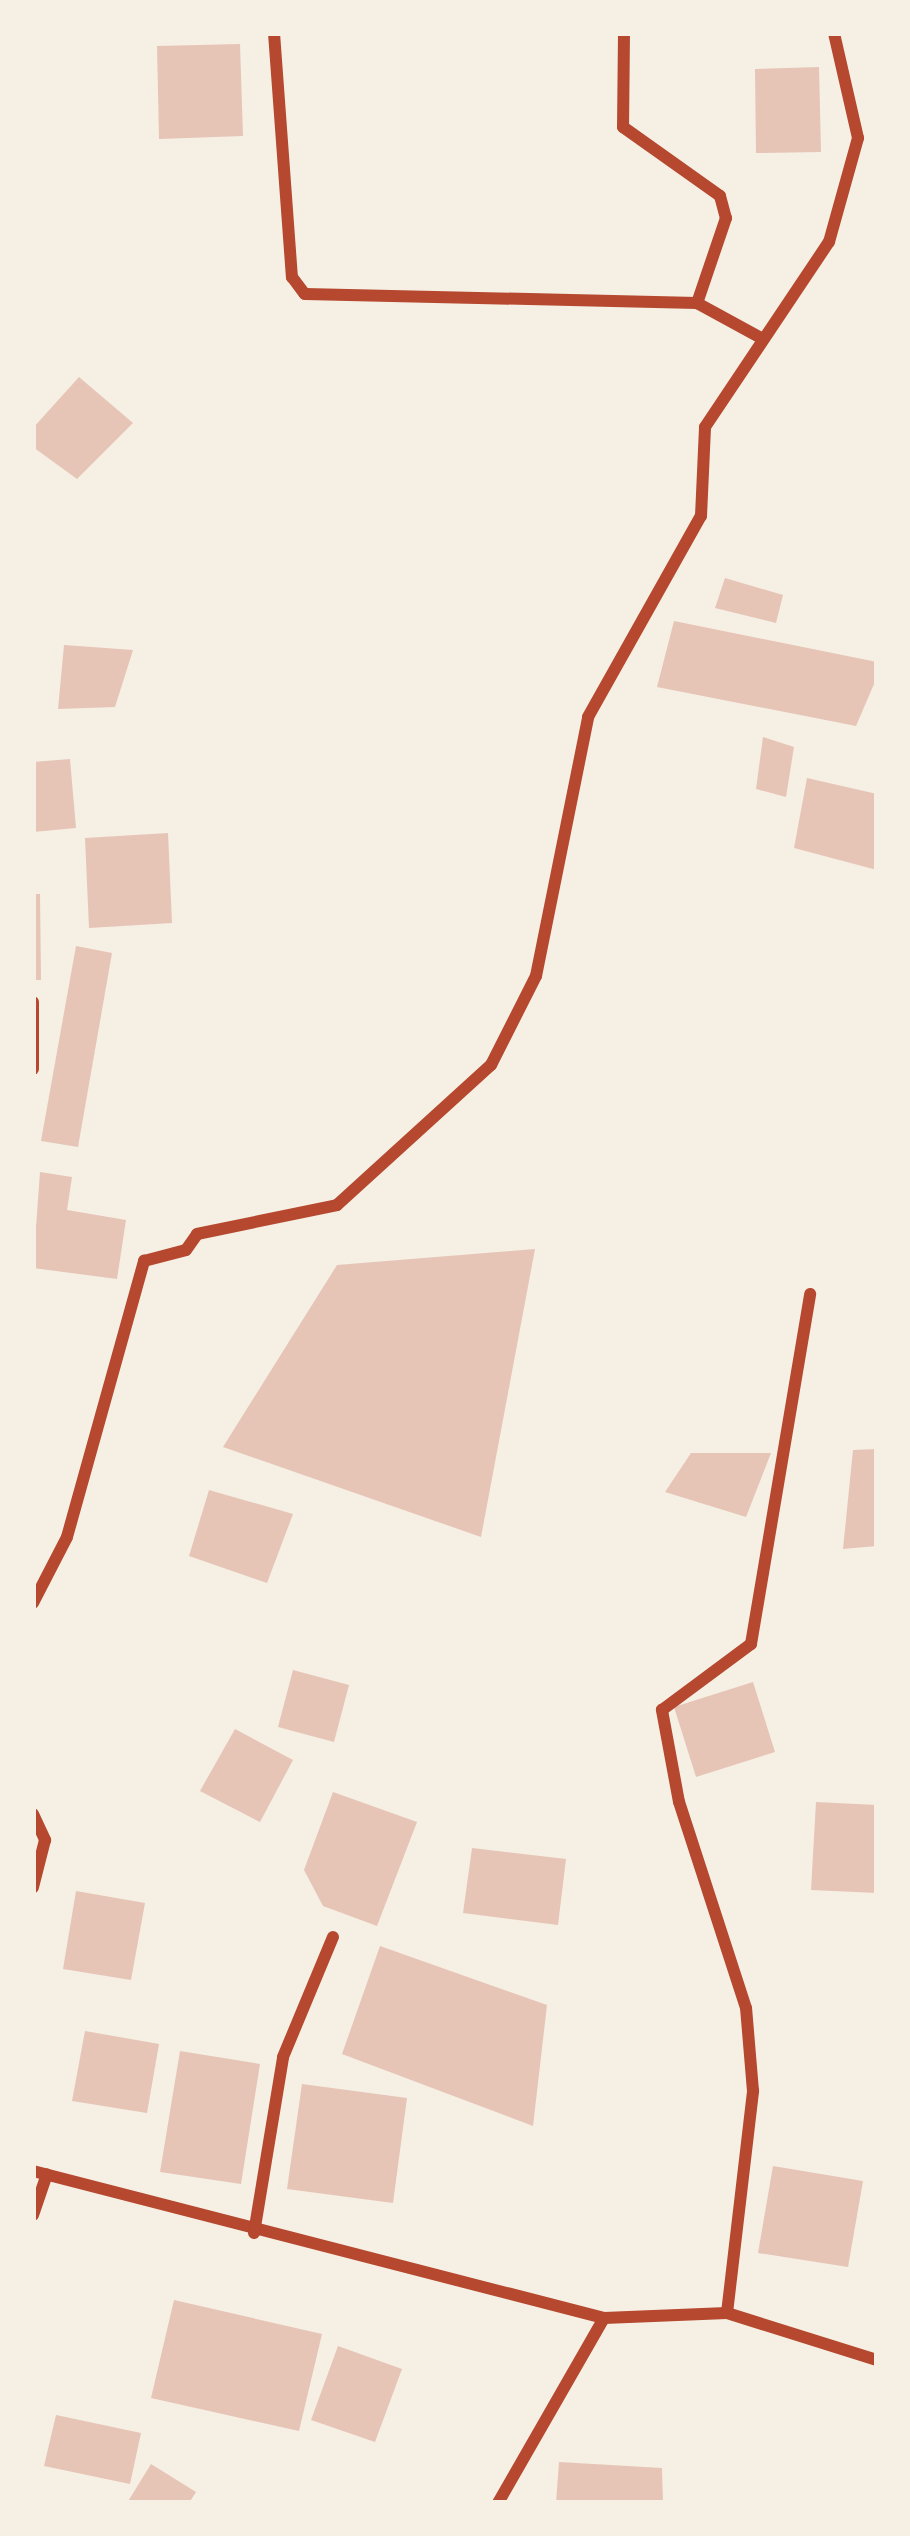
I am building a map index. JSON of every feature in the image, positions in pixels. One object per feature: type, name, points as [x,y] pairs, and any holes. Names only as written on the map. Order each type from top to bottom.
[{"type":"street","points":[[274,33],[292,277],[305,294],[697,303],[759,338]]},
{"type":"street","points":[[624,33],[623,127],[720,196],[726,218],[697,303]]},
{"type":"street","points":[[33,1603],[67,1537],[143,1261],[186,1250],[197,1234],[337,1204],[491,1065],[536,976],[588,717],[701,516],[705,427],[759,338],[829,242],[858,138],[834,33]]},
{"type":"street","points":[[33,1001],[33,1069]]},
{"type":"street","points":[[727,2313],[754,2090],[746,2008],[679,1802],[662,1710],[751,1644],[810,1294]]},
{"type":"street","points":[[33,1814],[45,1840],[33,1887]]},
{"type":"street","points":[[254,2233],[283,2057],[333,1937]]},
{"type":"street","points":[[33,2215],[40,2173],[254,2233],[604,2318],[727,2313],[877,2360]]},
{"type":"street","points":[[498,2503],[604,2318]]},
{"type":"building","points":[[240,44],[243,136],[159,139],[157,46]]},
{"type":"building","points":[[819,67],[821,152],[756,153],[755,69]]},
{"type":"building","points":[[79,377],[133,423],[77,479],[33,447],[33,428]]},
{"type":"building","points":[[725,578],[783,595],[776,623],[715,608]]},
{"type":"building","points":[[674,621],[877,662],[877,677],[856,726],[657,687]]},
{"type":"building","points":[[64,645],[133,650],[115,707],[58,709]]},
{"type":"building","points":[[763,737],[794,747],[786,797],[756,789]]},
{"type":"building","points":[[70,759],[76,828],[33,832],[33,762]]},
{"type":"building","points":[[807,778],[877,794],[877,870],[794,848]]},
{"type":"building","points":[[168,833],[172,923],[89,928],[85,838]]},
{"type":"building","points":[[33,894],[40,894],[41,980],[33,980]]},
{"type":"building","points":[[76,946],[112,953],[78,1147],[41,1141]]},
{"type":"building","points":[[40,1172],[72,1177],[67,1210],[126,1220],[117,1279],[33,1268]]},
{"type":"building","points":[[535,1249],[481,1537],[223,1447],[337,1265]]},
{"type":"building","points":[[877,1449],[877,1546],[843,1549],[853,1450]]},
{"type":"building","points":[[691,1453],[771,1453],[746,1517],[665,1492]]},
{"type":"building","points":[[209,1490],[293,1514],[267,1583],[189,1556]]},
{"type":"building","points":[[293,1670],[349,1685],[334,1742],[278,1727]]},
{"type":"building","points":[[753,1682],[775,1752],[696,1777],[674,1707]]},
{"type":"building","points":[[235,1729],[293,1760],[260,1822],[200,1791]]},
{"type":"building","points":[[333,1792],[417,1822],[377,1926],[323,1906],[304,1870]]},
{"type":"building","points":[[816,1802],[877,1805],[877,1893],[811,1890]]},
{"type":"building","points":[[472,1848],[566,1859],[558,1925],[463,1913]]},
{"type":"building","points":[[76,1891],[145,1903],[131,1980],[63,1969]]},
{"type":"building","points":[[380,1946],[547,2005],[533,2126],[342,2054]]},
{"type":"building","points":[[85,2031],[159,2044],[147,2113],[72,2101]]},
{"type":"building","points":[[180,2051],[260,2064],[241,2184],[160,2172]]},
{"type":"building","points":[[302,2084],[407,2098],[393,2203],[287,2189]]},
{"type":"building","points":[[773,2166],[863,2181],[848,2267],[758,2253]]},
{"type":"building","points":[[174,2300],[322,2334],[299,2431],[151,2398]]},
{"type":"building","points":[[338,2346],[402,2369],[375,2442],[311,2420]]},
{"type":"building","points":[[56,2415],[141,2433],[130,2484],[44,2466]]},
{"type":"building","points":[[559,2462],[662,2468],[663,2503],[556,2503]]},
{"type":"building","points":[[151,2464],[196,2492],[189,2503],[127,2503]]}]
